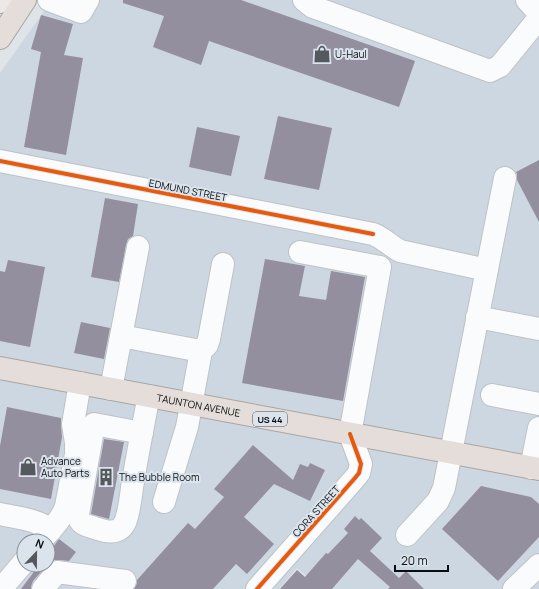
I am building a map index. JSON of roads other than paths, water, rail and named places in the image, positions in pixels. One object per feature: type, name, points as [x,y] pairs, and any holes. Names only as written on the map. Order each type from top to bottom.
[{"type":"highway","points":[[0,38],[24,0]]},
{"type":"highway","name":"TAUNTON AVENUE","points":[[0,368],[535,468]]},
{"type":"street","points":[[49,0],[85,6]]},
{"type":"street","points":[[304,0],[313,7],[490,71],[500,66],[535,7]]},
{"type":"street","name":"EDMUND STREET","points":[[0,161],[373,234],[381,237],[400,251],[487,270]]},
{"type":"street","points":[[407,535],[438,501],[446,481],[505,178]]},
{"type":"street","points":[[111,389],[138,247]]},
{"type":"street","points":[[300,252],[380,267],[350,434]]},
{"type":"street","points":[[164,502],[187,426],[201,351],[207,345],[209,339],[223,264]]},
{"type":"street","points":[[478,317],[539,329]]},
{"type":"street","points":[[121,336],[201,351]]},
{"type":"street","points":[[48,533],[62,515],[66,506],[76,454],[73,424],[80,383]]},
{"type":"street","points":[[492,395],[539,404]]},
{"type":"street","points":[[142,433],[94,424],[78,514],[78,518],[84,525],[112,532],[117,531],[124,525],[129,504],[142,433],[148,396]]},
{"type":"street","points":[[535,468],[539,428]]},
{"type":"street","name":"CORA STREET","points":[[257,589],[359,473],[361,464],[350,434]]},
{"type":"street","points":[[0,514],[40,524],[44,533]]},
{"type":"street","points":[[514,589],[539,565]]},
{"type":"street","points":[[1,589],[16,571]]},
{"type":"street","points":[[43,589],[57,572],[126,581]]},
{"type":"place","name":"U-Haul","points":[[322,54]]},
{"type":"place","name":"Advance Auto Parts","points":[[28,467]]},
{"type":"place","name":"The Bubble Room","points":[[106,477]]}]
